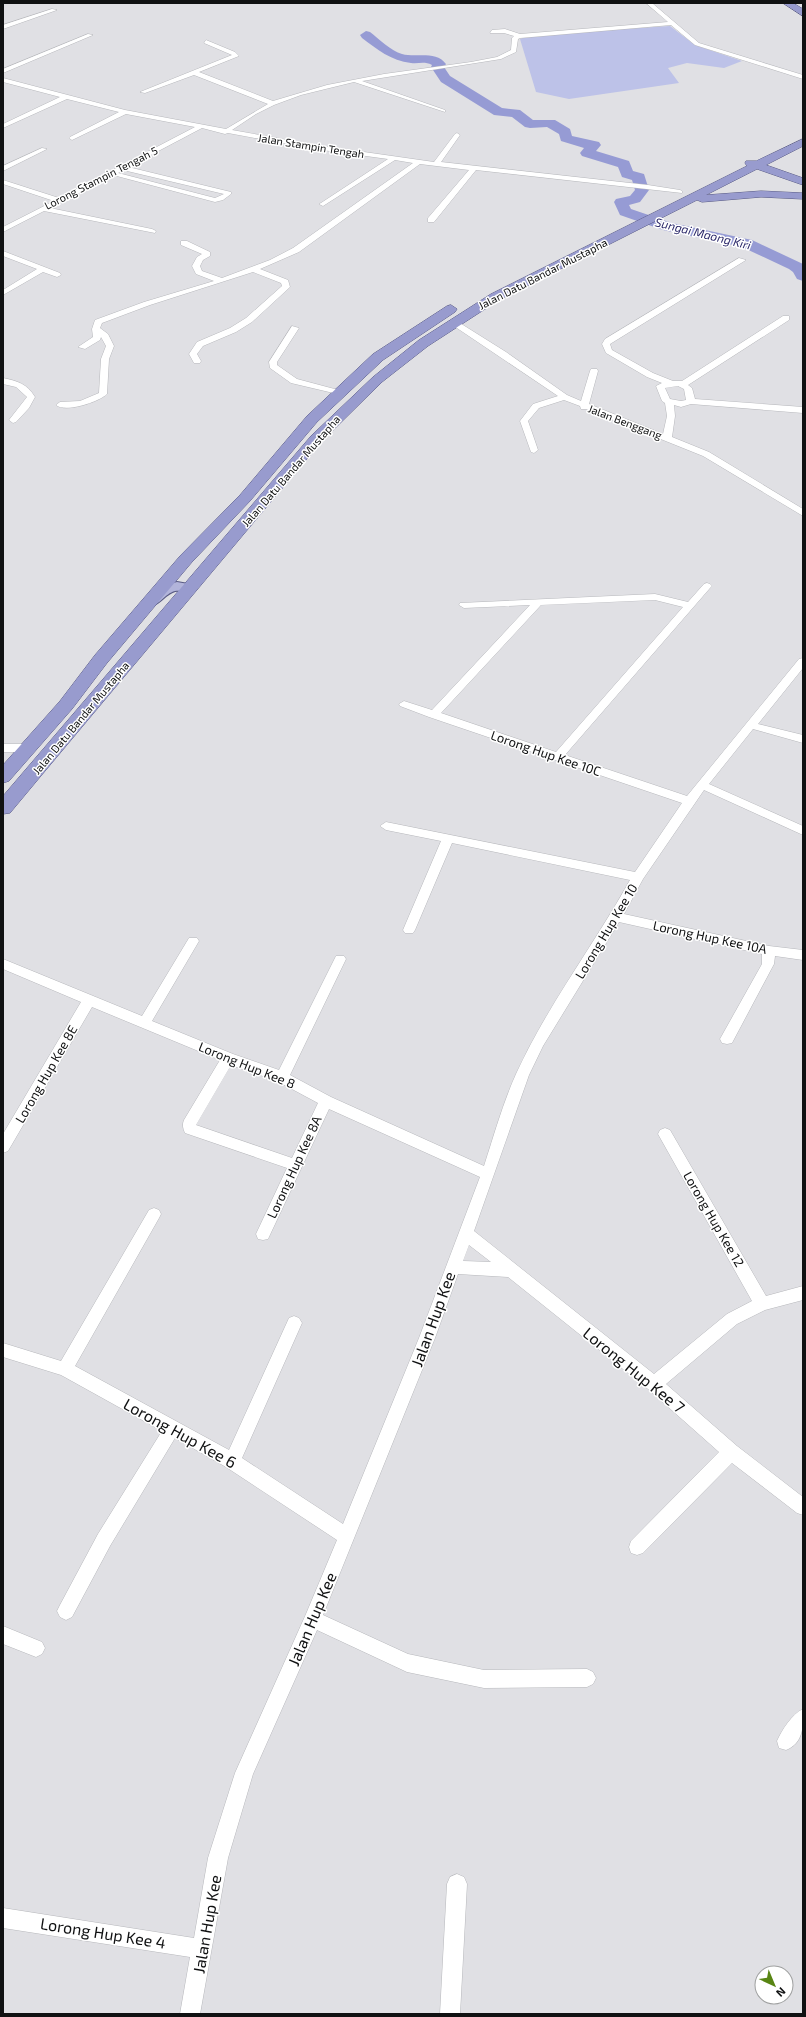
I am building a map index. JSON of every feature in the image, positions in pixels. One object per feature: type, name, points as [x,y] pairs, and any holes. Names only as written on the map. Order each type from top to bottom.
[{"type":"highway","points":[[788,3],[803,10]]},
{"type":"highway","points":[[788,3],[803,13]]},
{"type":"highway","points":[[797,3],[803,5]]},
{"type":"highway","name":"Jalan Datu Bandar Mustapha","points":[[3,808],[62,743],[189,588],[317,438],[368,388],[452,322],[642,218],[680,192],[803,132]]},
{"type":"highway","name":"Jalan Datu Bandar Mustapha","points":[[3,777],[66,705],[101,659],[186,559],[245,498],[312,419],[378,357],[446,312],[642,218],[680,204],[803,142]]},
{"type":"highway","points":[[744,161],[803,182]]},
{"type":"highway","points":[[722,171],[741,173]]},
{"type":"highway","points":[[680,204],[732,195],[761,194],[803,196]]},
{"type":"main road","points":[[148,604],[170,587],[177,586],[189,588]]},
{"type":"street","points":[[649,3],[697,44],[706,48],[802,76]]},
{"type":"street","points":[[3,27],[54,10]]},
{"type":"street","points":[[492,32],[505,31],[518,36],[673,23]]},
{"type":"street","points":[[3,71],[90,35]]},
{"type":"street","points":[[225,132],[253,113],[272,104],[316,90],[354,81],[443,68],[506,56],[514,51],[515,38],[518,36]]},
{"type":"street","points":[[143,92],[234,58],[236,55],[206,42]]},
{"type":"street","points":[[196,73],[272,104]]},
{"type":"street","name":"Jalan Stampin Tengah","points":[[3,80],[125,112],[315,148],[393,159],[624,184],[680,192]]},
{"type":"street","points":[[354,81],[442,111]]},
{"type":"street","points":[[3,88],[12,83]]},
{"type":"street","points":[[3,126],[65,97]]},
{"type":"street","points":[[72,138],[125,112]]},
{"type":"street","name":"Lorong Stampin Tengah 5","points":[[3,230],[200,127]]},
{"type":"street","points":[[436,164],[457,136]]},
{"type":"street","points":[[3,169],[44,149]]},
{"type":"street","points":[[323,204],[393,159]]},
{"type":"street","points":[[82,347],[97,338],[96,329],[98,322],[252,269],[296,250],[418,162]]},
{"type":"street","points":[[112,173],[215,200],[222,199],[229,193],[123,168]]},
{"type":"street","points":[[431,220],[474,168]]},
{"type":"street","points":[[3,182],[59,200]]},
{"type":"street","points":[[42,209],[152,231]]},
{"type":"street","points":[[184,242],[207,254],[200,259],[196,266],[199,272],[220,280]]},
{"type":"street","points":[[3,253],[41,270],[57,275]]},
{"type":"street","points":[[672,384],[650,375],[609,351],[606,344],[608,341],[742,260]]},
{"type":"street","points":[[197,361],[193,354],[200,344],[233,330],[249,320],[286,287],[285,282],[252,269]]},
{"type":"street","points":[[3,293],[41,270]]},
{"type":"street","points":[[660,387],[664,384],[683,384],[786,318]]},
{"type":"street","name":"Jalan Benggang","points":[[452,322],[503,354],[564,397],[584,407],[667,438],[718,460],[801,509]]},
{"type":"street","points":[[294,328],[286,344],[273,362],[273,366],[294,381],[339,393]]},
{"type":"street","points":[[60,405],[72,405],[89,402],[103,394],[105,359],[110,346],[105,336],[96,329]]},
{"type":"street","points":[[584,407],[594,371]]},
{"type":"street","points":[[650,375],[660,387],[665,400],[669,403],[678,404],[691,401],[803,410]]},
{"type":"street","points":[[3,381],[26,388],[30,397],[26,406],[13,420]]},
{"type":"street","points":[[683,384],[688,388],[691,401]]},
{"type":"street","points":[[534,450],[524,421],[536,406],[564,397]]},
{"type":"street","points":[[667,438],[671,416],[669,403]]},
{"type":"street","points":[[671,416],[678,404]]},
{"type":"street","points":[[557,757],[707,586]]},
{"type":"street","points":[[464,605],[655,596],[689,605]]},
{"type":"street","points":[[433,714],[539,601]]},
{"type":"street","name":"Lorong Hup Kee 10","points":[[465,1233],[488,1174],[522,1075],[538,1043],[616,917],[638,876],[689,801],[803,661]]},
{"type":"street","name":"Lorong Hup Kee 10C","points":[[404,704],[689,801]]},
{"type":"street","points":[[750,725],[803,739]]},
{"type":"street","points":[[3,748],[28,748]]},
{"type":"street","points":[[702,785],[803,831]]},
{"type":"street","points":[[386,826],[638,876]]},
{"type":"street","points":[[409,930],[448,839]]},
{"type":"street","name":"Lorong Hup Kee 10A","points":[[616,917],[769,950],[803,955]]},
{"type":"street","points":[[145,1022],[193,941]]},
{"type":"street","points":[[727,1039],[768,964],[769,950]]},
{"type":"street","points":[[282,1077],[340,959]]},
{"type":"street","name":"Lorong Hup Kee 8","points":[[3,964],[145,1022],[228,1058],[282,1077],[326,1100],[488,1174]]},
{"type":"street","name":"Lorong Hup Kee 8E","points":[[3,1148],[89,1000]]},
{"type":"street","points":[[228,1058],[189,1124],[190,1129],[296,1165]]},
{"type":"street","name":"Lorong Hup Kee 8A","points":[[263,1234],[326,1100]]},
{"type":"street","name":"Lorong Hup Kee 12","points":[[665,1134],[762,1304]]},
{"type":"street","points":[[65,1369],[154,1214]]},
{"type":"street","name":"Jalan Hup Kee","points":[[190,2014],[218,1858],[244,1773],[313,1619],[347,1537],[427,1338],[465,1233]]},
{"type":"street","name":"Lorong Hup Kee 7","points":[[465,1233],[654,1384],[731,1452],[803,1507]]},
{"type":"street","points":[[452,1267],[511,1270]]},
{"type":"street","points":[[654,1384],[732,1319],[762,1304],[803,1293]]},
{"type":"street","points":[[232,1461],[294,1323]]},
{"type":"street","name":"Lorong Hup Kee 6","points":[[3,1350],[65,1369],[232,1461],[347,1537]]},
{"type":"street","points":[[66,1611],[104,1540],[172,1429]]},
{"type":"street","points":[[637,1547],[731,1452]]},
{"type":"street","points":[[313,1619],[408,1663],[484,1679],[587,1678]]},
{"type":"street","points":[[3,1635],[36,1648]]},
{"type":"street","points":[[786,1741],[803,1718]]},
{"type":"street","points":[[450,2014],[456,1884]]},
{"type":"street","name":"Lorong Hup Kee 4","points":[[3,1918],[202,1949]]},
{"type":"shaded area","points":[[670,26],[695,45],[742,61],[724,68],[687,63],[668,68],[679,83],[569,99],[536,92],[520,39],[532,35]]},
{"type":"waterway","name":"Sungai Maong Kiri","points":[[366,35],[395,56],[412,60],[428,58],[440,64],[437,67],[445,79],[499,112],[515,113],[530,124],[550,123],[565,132],[566,138],[579,143],[594,145],[587,153],[624,164],[627,174],[639,177],[642,190],[635,199],[621,202],[625,212],[668,227],[747,243],[795,266],[800,269],[803,276]]}]
